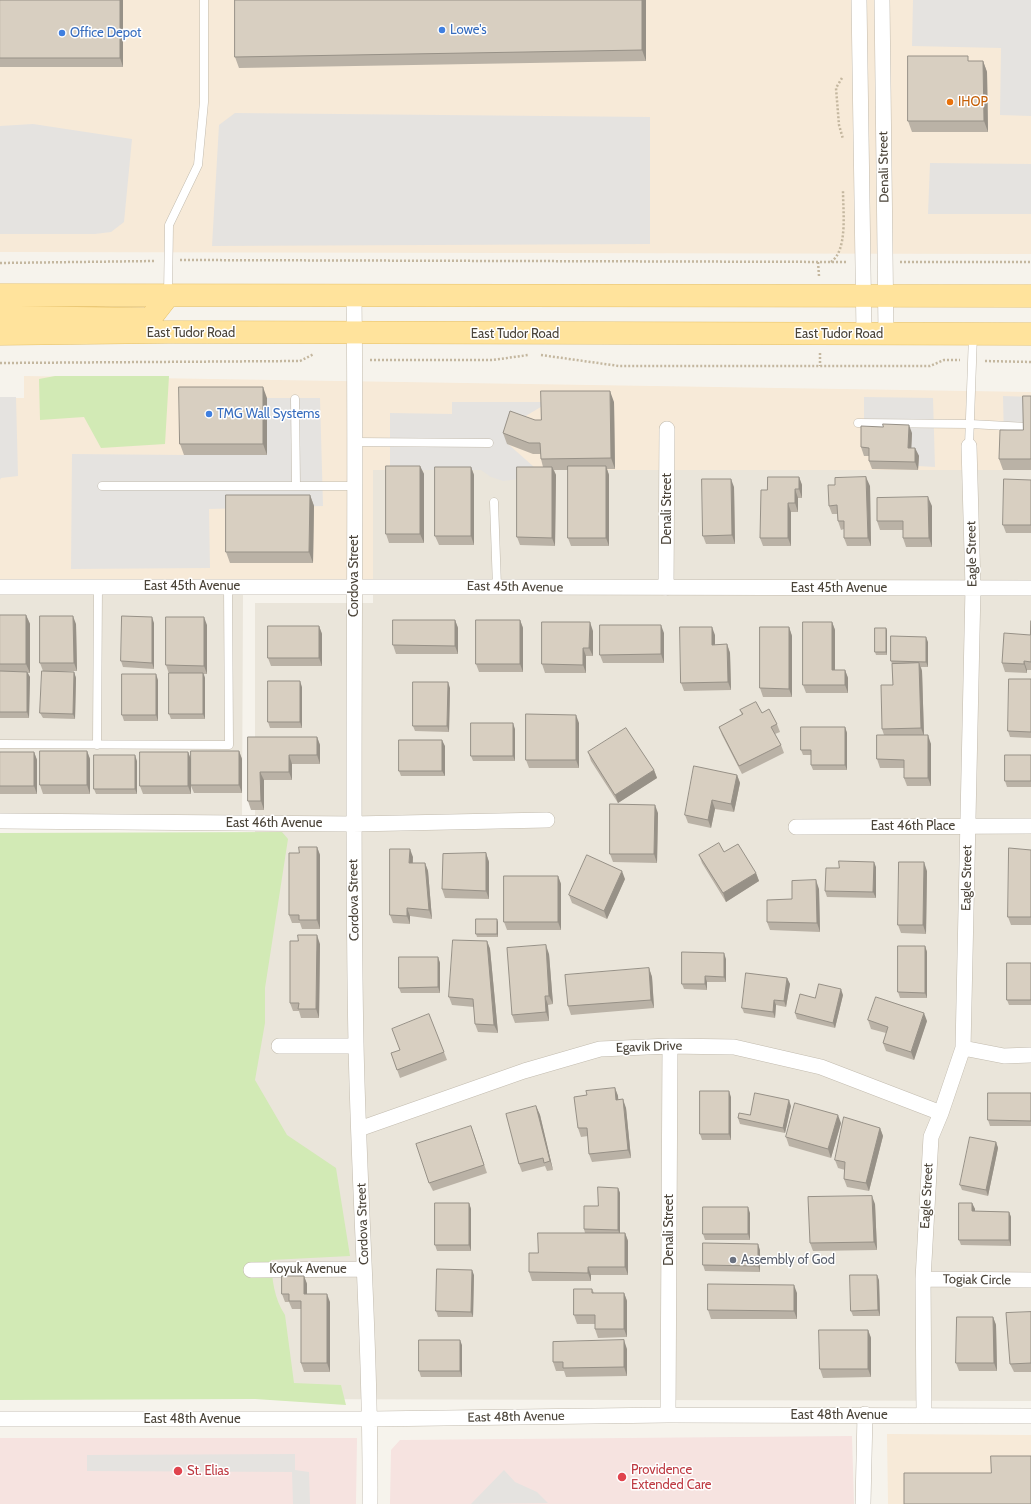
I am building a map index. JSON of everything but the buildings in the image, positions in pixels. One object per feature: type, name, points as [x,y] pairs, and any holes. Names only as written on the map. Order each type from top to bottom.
[{"type":"main road","points":[[0,295],[1031,296]]},
{"type":"main road","points":[[0,317],[150,318],[168,296]]},
{"type":"main road","name":"East Tudor Road","points":[[0,334],[1031,334]]},
{"type":"street","name":"Denali Street","points":[[859,0],[864,334]]},
{"type":"street","name":"Denali Street","points":[[882,0],[886,334]]},
{"type":"street","name":"Cordova Street","points":[[354,295],[355,486],[353,824],[356,1046],[371,1419],[370,1504]]},
{"type":"street","name":"Denali Street","points":[[666,588],[667,429]]},
{"type":"street","name":"Eagle Street","points":[[924,1415],[923,1279],[931,1137],[941,1114],[963,1048],[973,588],[969,446]]},
{"type":"street","name":"East 45th Avenue","points":[[0,586],[354,585],[666,588],[1031,588]]},
{"type":"street","name":"East 46th Avenue","points":[[0,821],[353,824],[547,820]]},
{"type":"street","name":"East 46th Place","points":[[796,827],[1031,826]]},
{"type":"street","points":[[279,1046],[356,1046]]},
{"type":"street","name":"Denali Street","points":[[668,1415],[670,1046]]},
{"type":"street","name":"Egavik Drive","points":[[359,1129],[524,1071],[600,1049],[670,1046],[734,1047],[821,1067],[941,1114]]},
{"type":"street","points":[[963,1048],[1004,1056],[1031,1055]]},
{"type":"street","name":"Koyuk Avenue","points":[[251,1270],[364,1269]]},
{"type":"street","name":"Togiak Circle","points":[[923,1279],[1031,1280]]},
{"type":"street","points":[[864,1504],[865,1414]]},
{"type":"street","name":"East 48th Avenue","points":[[0,1419],[371,1419],[865,1414],[1031,1416]]},
{"type":"lane","points":[[168,296],[170,225],[198,165],[204,102],[204,0]]},
{"type":"lane","name":"Eagle Street","points":[[969,446],[973,334]]},
{"type":"lane","points":[[295,400],[296,486]]},
{"type":"lane","points":[[858,423],[970,424],[1027,427]]},
{"type":"lane","points":[[355,442],[489,443]]},
{"type":"lane","points":[[102,486],[355,486]]},
{"type":"lane","points":[[494,502],[497,587]]},
{"type":"lane","points":[[97,745],[98,586]]},
{"type":"lane","points":[[0,744],[229,745],[228,586]]},
{"type":"path","points":[[844,76],[836,88],[839,125],[844,142]]},
{"type":"path","points":[[830,262],[838,257],[842,245],[843,190]]},
{"type":"path","points":[[0,263],[200,259],[818,262]]},
{"type":"path","points":[[910,262],[1031,262]]},
{"type":"path","points":[[0,363],[300,361],[316,352]]},
{"type":"path","points":[[355,358],[378,361],[493,360],[520,355],[542,354],[620,366],[930,366],[944,360],[1031,362]]},
{"type":"shaded area","points":[[0,0],[1031,0],[1031,254],[0,252]]},
{"type":"shaded area","points":[[913,0],[1031,0],[1031,116],[1000,115],[1001,48],[912,46]]},
{"type":"shaded area","points":[[235,113],[650,117],[650,244],[212,246],[219,125]]},
{"type":"shaded area","points":[[33,124],[132,139],[124,222],[111,232],[95,234],[0,234],[0,126]]},
{"type":"shaded area","points":[[930,163],[1031,164],[1031,214],[928,214]]},
{"type":"shaded area","points":[[24,376],[1031,392],[1031,470],[373,470],[373,581],[0,579],[0,398],[24,398]]},
{"type":"shaded area","points":[[1003,396],[1031,397],[1027,441],[1004,441]]},
{"type":"shaded area","points":[[0,397],[16,397],[18,476],[1,478],[0,480]]},
{"type":"shaded area","points":[[864,397],[933,398],[935,467],[918,466],[918,456],[864,435]]},
{"type":"shaded area","points":[[267,398],[320,398],[323,506],[209,509],[210,568],[71,569],[72,454],[184,455]]},
{"type":"shaded area","points":[[452,402],[545,402],[544,405],[514,423],[508,444],[534,467],[519,479],[503,481],[491,477],[481,470],[390,470],[390,413],[452,414]]},
{"type":"shaded area","points":[[373,470],[1031,470],[1031,1401],[255,1399],[255,603],[373,603]]},
{"type":"shaded area","points":[[0,586],[243,586],[242,823],[0,821]]},
{"type":"shaded area","points":[[887,1434],[1031,1435],[1031,1504],[888,1504]]},
{"type":"shaded area","name":"Providence Extended Care","points":[[852,1436],[854,1504],[390,1504],[391,1450],[400,1440]]},
{"type":"shaded area","name":"St. Elias","points":[[0,1438],[357,1438],[356,1504],[0,1504]]},
{"type":"shaded area","points":[[295,1454],[295,1470],[309,1472],[310,1504],[293,1504],[292,1472],[87,1471],[87,1455]]},
{"type":"shaded area","points":[[504,1470],[515,1482],[537,1492],[548,1503],[471,1504]]},
{"type":"green space","points":[[55,376],[169,376],[165,444],[101,448],[84,417],[40,420],[39,379]]},
{"type":"green space","points":[[282,832],[288,839],[265,988],[265,1023],[255,1080],[287,1135],[336,1168],[350,1256],[271,1260],[272,1274],[276,1296],[285,1315],[294,1383],[341,1385],[346,1405],[255,1399],[0,1400],[0,833]]},
{"type":"place","name":"Lowe's","points":[[442,30]]},
{"type":"place","name":"Office Depot","points":[[62,33]]},
{"type":"place","name":"IHOP","points":[[950,102]]},
{"type":"place","name":"TMG Wall Systems","points":[[209,414]]},
{"type":"place","name":"Assembly of God","points":[[733,1260]]},
{"type":"place","name":"St. Elias","points":[[178,1471]]},
{"type":"place","name":"Providence Extended Care","points":[[622,1477]]}]
